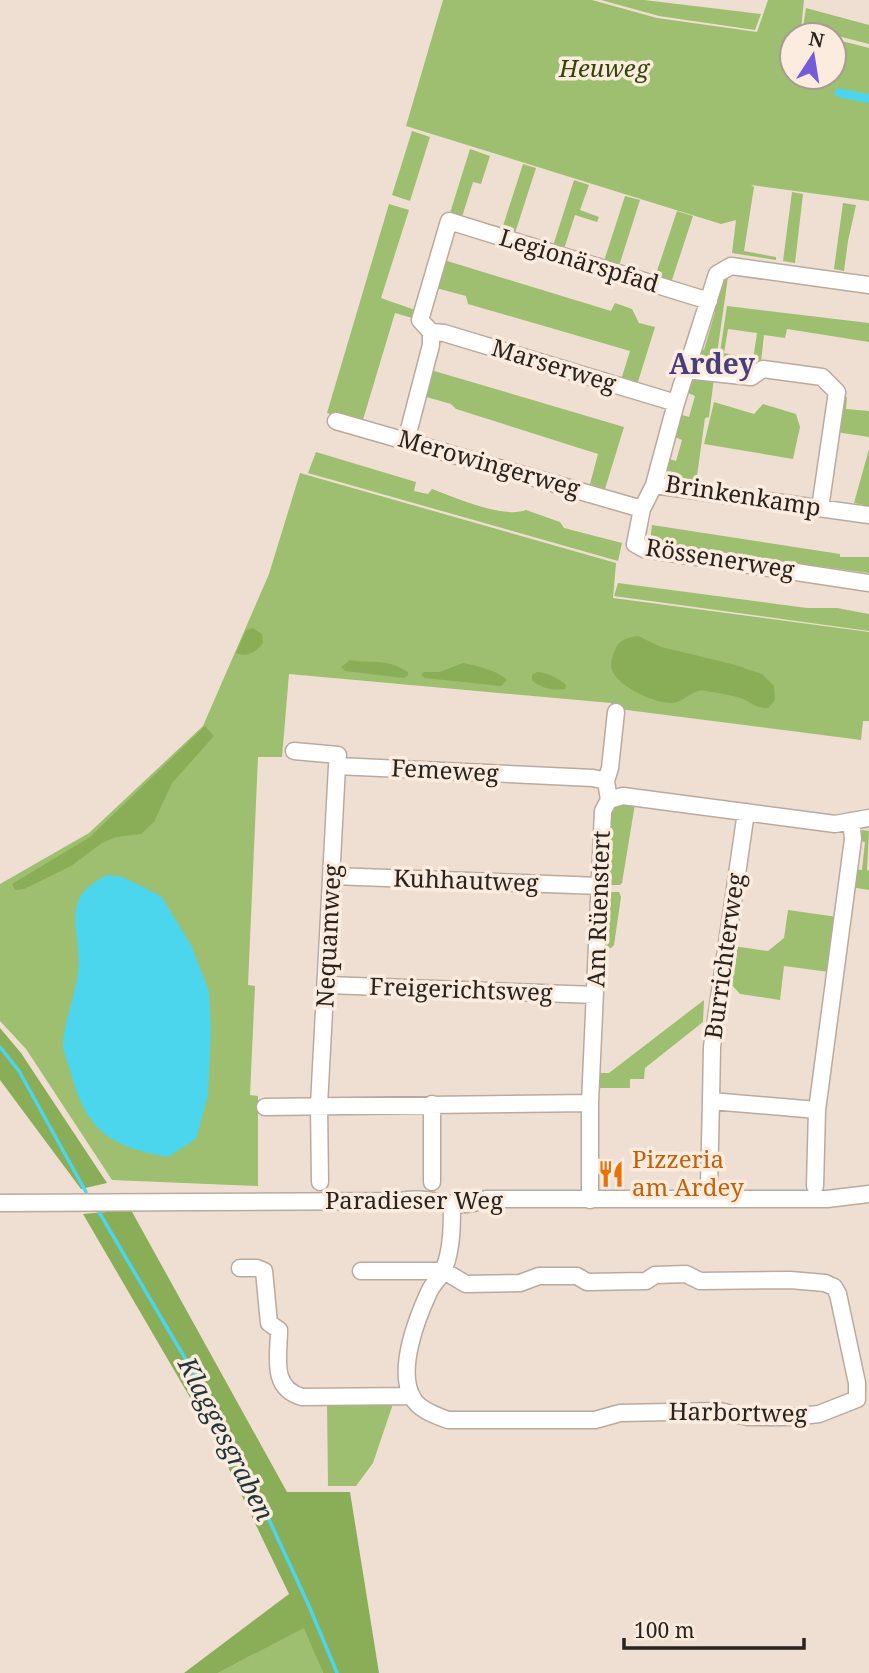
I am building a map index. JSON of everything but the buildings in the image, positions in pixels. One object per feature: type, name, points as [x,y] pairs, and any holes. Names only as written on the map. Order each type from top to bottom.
[{"type":"street","name":"Legionärspfad","points":[[431,332],[420,320],[449,221],[709,300]]},
{"type":"street","name":"Brinkenkamp","points":[[869,285],[732,266],[717,274],[676,403],[654,485],[869,514]]},
{"type":"street","name":"Marserweg","points":[[431,332],[444,333],[676,403]]},
{"type":"street","points":[[406,441],[431,332]]},
{"type":"street","points":[[687,370],[751,377],[763,369],[822,377],[836,392],[820,508]]},
{"type":"street","name":"Merowingerweg","points":[[336,421],[642,509]]},
{"type":"street","name":"Rössenerweg","points":[[654,485],[642,509],[635,544],[644,549],[869,583]]},
{"type":"street","points":[[609,800],[606,781],[616,712]]},
{"type":"street","name":"Femeweg","points":[[294,751],[338,755],[337,766],[580,777],[606,781]]},
{"type":"street","name":"Nequamweg","points":[[320,1182],[319,1105],[337,766]]},
{"type":"street","name":"Am Rüenstert","points":[[590,1200],[590,1103],[603,811],[609,800],[623,796],[835,824],[869,818]]},
{"type":"street","name":"Burrichterweg","points":[[709,1186],[712,1046],[746,812]]},
{"type":"street","points":[[816,1186],[817,1110],[853,839],[851,821]]},
{"type":"street","name":"Kuhhautweg","points":[[333,876],[600,886]]},
{"type":"street","name":"Freigerichtsweg","points":[[327,985],[595,995]]},
{"type":"street","points":[[711,1101],[817,1110]]},
{"type":"street","points":[[265,1107],[590,1103]]},
{"type":"street","points":[[432,1104],[432,1182]]},
{"type":"street","name":"Paradieser Weg","points":[[0,1203],[410,1199],[475,1204],[486,1199],[827,1199],[869,1194]]},
{"type":"street","name":"Paradieser Weg","points":[[827,1199],[869,1204]]},
{"type":"street","points":[[240,1268],[257,1268],[264,1271],[268,1323],[279,1330],[279,1377],[291,1394],[302,1397],[412,1396],[406,1374],[408,1354],[429,1293],[444,1271],[450,1241],[452,1204]]},
{"type":"street","name":"Harbortweg","points":[[361,1271],[444,1271],[466,1284],[520,1283],[540,1276],[577,1276],[587,1282],[646,1281],[655,1275],[686,1274],[700,1281],[790,1280],[825,1283],[834,1287],[838,1294],[857,1383],[857,1399],[819,1414],[792,1417],[748,1417],[719,1411],[620,1413],[595,1420],[448,1420],[420,1407],[412,1396]]},
{"type":"green space","name":"Heuweg","points":[[443,0],[592,0],[657,18],[757,32],[768,0],[804,0],[802,21],[778,21],[778,91],[848,91],[848,43],[869,48],[869,201],[751,185],[754,187],[744,251],[776,257],[776,260],[732,253],[736,220],[721,224],[406,126]]},
{"type":"green space","points":[[601,0],[644,0],[761,14],[755,30],[659,16]]},
{"type":"green space","points":[[806,8],[869,25],[869,44],[848,39],[848,21],[804,21]]},
{"type":"green space","points":[[412,131],[430,137],[410,201],[392,195]]},
{"type":"green space","points":[[470,149],[490,156],[481,184],[473,182],[462,217],[450,213]]},
{"type":"green space","points":[[523,164],[536,168],[515,233],[502,229]]},
{"type":"green space","points":[[574,180],[589,185],[580,210],[599,217],[597,222],[575,215],[564,249],[553,246]]},
{"type":"green space","points":[[792,192],[803,194],[795,263],[783,261]]},
{"type":"green space","points":[[625,196],[640,200],[619,266],[604,261]]},
{"type":"green space","points":[[843,203],[856,205],[844,271],[834,269]]},
{"type":"green space","points":[[389,204],[409,210],[381,298],[415,310],[412,318],[395,313],[362,423],[327,413]]},
{"type":"green space","points":[[677,211],[693,216],[671,283],[655,277]]},
{"type":"green space","points":[[444,260],[611,311],[615,303],[632,309],[639,323],[655,327],[637,385],[621,380],[630,351],[468,304],[466,296],[436,288]]},
{"type":"green space","points":[[724,277],[728,277],[715,368],[703,365],[698,359],[700,349],[704,350],[715,312],[711,311]]},
{"type":"green space","points":[[727,306],[869,323],[869,342],[787,329],[785,338],[764,335],[761,362],[753,360],[757,333],[728,329],[724,353],[740,356],[738,369],[718,365]]},
{"type":"green space","points":[[431,370],[624,427],[605,489],[590,484],[598,454],[423,396]]},
{"type":"green space","points":[[714,378],[709,417],[705,418],[696,483],[669,479],[664,472],[666,458],[676,461],[682,440],[673,436],[679,414],[689,417],[695,396],[686,392],[691,379]]},
{"type":"green space","points":[[842,396],[847,397],[846,409],[869,411],[869,437],[836,432]]},
{"type":"green space","points":[[714,402],[754,414],[763,404],[796,414],[800,427],[793,459],[704,444]]},
{"type":"green space","points":[[869,449],[869,506],[854,503]]},
{"type":"green space","points":[[316,452],[416,482],[414,491],[428,494],[432,489],[505,512],[526,510],[560,522],[564,528],[622,543],[618,561],[308,473]]},
{"type":"green space","points":[[300,473],[616,563],[613,598],[869,632],[869,721],[863,721],[861,740],[611,708],[611,703],[289,674],[282,757],[258,757],[248,985],[255,986],[250,1095],[258,1096],[258,1186],[112,1180],[26,1049],[0,1021],[0,884],[89,833],[203,726],[269,574]]},
{"type":"green space","points":[[652,525],[840,554],[840,557],[869,557],[869,573],[650,544]]},
{"type":"green space","points":[[618,583],[869,614],[869,631],[614,596]]},
{"type":"green space","points":[[253,628],[262,634],[263,643],[251,653],[236,653],[246,630]]},
{"type":"green space","points":[[638,636],[661,647],[762,674],[774,686],[775,700],[768,708],[764,708],[743,699],[706,691],[671,703],[644,696],[618,679],[611,664],[620,642]]},
{"type":"green space","points":[[350,660],[393,665],[408,672],[408,675],[404,678],[345,671],[341,667]]},
{"type":"green space","points":[[463,663],[492,671],[507,680],[501,686],[425,678],[421,675],[424,672],[440,672]]},
{"type":"green space","points":[[537,672],[556,678],[566,685],[565,689],[551,689],[539,685],[532,680],[532,675]]},
{"type":"green space","points":[[205,726],[214,736],[172,783],[154,822],[141,834],[116,837],[102,843],[71,866],[24,889],[15,890],[12,884],[90,837]]},
{"type":"green space","points":[[616,804],[635,804],[622,883],[608,885],[604,881],[611,808]]},
{"type":"green space","points":[[862,830],[869,831],[869,890],[851,887],[853,869],[862,870],[865,842],[857,840]]},
{"type":"green space","points":[[607,892],[619,892],[621,897],[614,945],[611,948],[603,946]]},
{"type":"green space","points":[[788,910],[837,917],[829,972],[784,966],[780,1000],[740,994],[728,981],[733,946],[768,951],[784,938]]},
{"type":"green space","points":[[704,1000],[703,1022],[645,1068],[644,1079],[630,1079],[630,1088],[599,1088],[598,1073],[609,1073]]},
{"type":"green space","points":[[0,1028],[21,1053],[107,1183],[81,1189],[0,1080]]},
{"type":"green space","points":[[131,1210],[287,1492],[350,1492],[379,1673],[323,1673],[304,1628],[218,1673],[184,1673],[289,1594],[216,1442],[83,1214]]},
{"type":"green space","points":[[327,1401],[394,1401],[373,1463],[356,1486],[328,1486]]},
{"type":"green space","points":[[305,1627],[323,1673],[218,1673]]},
{"type":"water","points":[[848,90],[869,94],[869,103],[842,98],[834,95],[836,91]]},
{"type":"water","points":[[107,875],[123,877],[161,896],[191,945],[209,991],[211,1030],[208,1095],[196,1139],[168,1157],[117,1142],[94,1123],[77,1093],[64,1049],[64,1034],[78,973],[75,918],[77,906],[91,885]]},
{"type":"waterway","name":"Klaggesgraben","points":[[0,1047],[19,1071],[86,1192]]},
{"type":"waterway","name":"Klaggesgraben","points":[[99,1212],[229,1433],[337,1673]]},
{"type":"place","name":"Pizzeria am Ardey","points":[[611,1174]]},
{"type":"district","name":"Ardey","points":[[712,364]]}]
